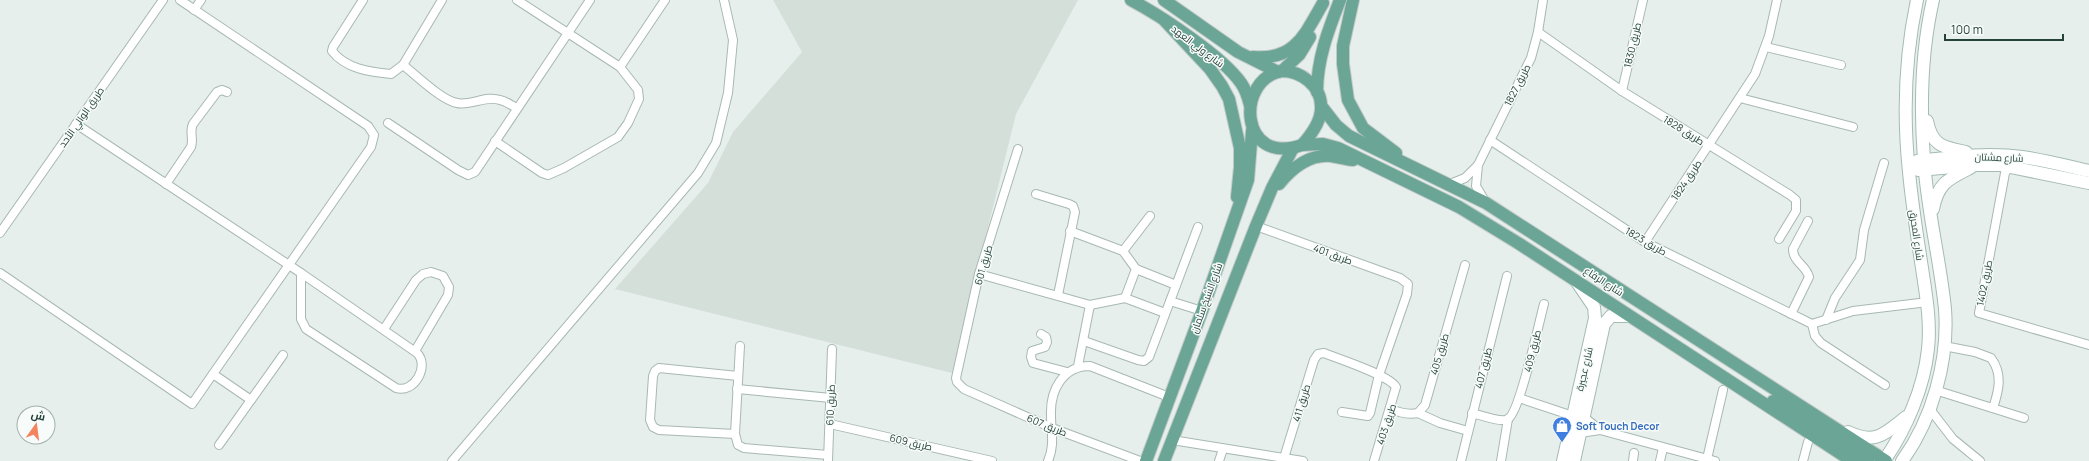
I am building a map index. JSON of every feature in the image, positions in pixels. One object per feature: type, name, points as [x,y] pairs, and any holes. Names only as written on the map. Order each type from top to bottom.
[{"type":"main road","name":"شارع ولي العهد","points":[[1131,0],[1165,21],[1223,63],[1241,84],[1250,105]]},
{"type":"main road","name":"شارع ولي العهد","points":[[1164,0],[1238,52],[1280,71]]},
{"type":"main road","points":[[1317,92],[1318,70],[1322,49],[1340,0]]},
{"type":"main road","points":[[1353,0],[1343,46],[1343,64],[1348,100],[1363,128],[1410,165]]},
{"type":"main road","name":"شارع المحرق","points":[[1885,461],[1909,415],[1918,391],[1928,349],[1928,302],[1908,166],[1907,84],[1910,45],[1917,0]]},
{"type":"main road","name":"شارع المحرق","points":[[1902,461],[1915,440],[1929,408],[1935,390],[1944,346],[1945,311],[1924,165],[1922,98],[1926,46],[1933,0]]},
{"type":"main road","points":[[1238,52],[1252,57],[1266,58],[1280,55],[1293,48],[1303,38],[1324,1]]},
{"type":"main road","points":[[1280,71],[1298,73],[1313,85],[1322,107],[1315,127],[1298,146],[1284,149],[1272,148],[1260,141],[1252,131],[1250,121],[1250,105],[1259,87],[1267,78],[1294,61],[1304,49],[1324,1]]},
{"type":"main road","points":[[1165,21],[1210,69],[1229,99],[1235,118],[1240,148],[1240,167],[1235,218]]},
{"type":"main road","points":[[1922,98],[1929,131],[1935,141],[1946,148],[1980,160]]},
{"type":"main road","name":"شارع الرفاع","points":[[1322,107],[1336,125],[1349,136],[1450,184],[1486,203],[1734,365],[1826,422],[1885,461]]},
{"type":"main road","name":"شارع الشيخ سلمان","points":[[1146,461],[1202,311],[1248,180],[1252,131]]},
{"type":"main road","name":"شارع الرفاع","points":[[1298,146],[1331,146],[1359,160],[1388,171],[1459,207],[1628,316],[1724,384],[1852,461]]},
{"type":"main road","name":"شارع الشيخ سلمان","points":[[1164,461],[1267,198],[1298,146]]},
{"type":"main road","name":"شارع مشتان","points":[[1908,166],[1980,160],[2002,155],[2089,183]]},
{"type":"main road","points":[[1267,198],[1288,173],[1309,159],[1332,156],[1344,159],[1359,160]]},
{"type":"main road","points":[[1931,222],[1939,188],[1952,177],[1980,160]]},
{"type":"main road","name":"شارع مشتان","points":[[1980,160],[2010,166],[2030,164],[2089,171]]},
{"type":"main road","name":"شارع عجيرة","points":[[1574,461],[1580,433],[1579,417],[1595,318],[1594,306],[1576,282]]},
{"type":"main road","name":"شارع عجيرة","points":[[1563,461],[1579,417],[1604,324],[1611,316],[1628,316]]},
{"type":"main road","points":[[1724,384],[1783,406],[1868,461]]},
{"type":"main road","points":[[1826,422],[1862,438],[1875,438],[1885,434],[1909,415]]},
{"type":"main road","points":[[1914,461],[1915,440]]},
{"type":"street","name":"طريق الوالي الأحد","points":[[0,233],[163,0]]},
{"type":"street","points":[[0,273],[192,404],[371,147],[374,141],[373,131],[368,126],[180,0]]},
{"type":"street","points":[[194,10],[201,0]]},
{"type":"street","points":[[363,0],[333,46],[332,51],[351,65],[369,72],[391,74],[404,65],[442,0]]},
{"type":"street","points":[[495,141],[542,173],[548,174],[564,168],[618,137],[628,123],[639,99],[638,90],[620,67],[567,34],[517,0]]},
{"type":"street","points":[[388,123],[468,176],[475,172],[590,0]]},
{"type":"street","points":[[620,67],[665,0]]},
{"type":"street","points":[[452,461],[698,174],[716,143],[728,93],[733,40],[724,0]]},
{"type":"street","name":"طريق 1827","points":[[1450,184],[1465,178],[1478,165],[1531,58],[1538,32],[1543,0]]},
{"type":"street","name":"طريق 1830","points":[[1622,91],[1643,0]]},
{"type":"street","name":"طريق 1824","points":[[1645,242],[1755,74],[1766,47],[1777,0]]},
{"type":"street","name":"طريق 1828","points":[[1538,32],[1622,91],[1796,200],[1796,211],[1779,239]]},
{"type":"street","points":[[1766,47],[1841,65]]},
{"type":"street","points":[[404,65],[428,86],[455,103],[463,104],[486,99],[500,99],[517,108]]},
{"type":"street","points":[[166,184],[192,144],[191,130],[193,124],[217,92],[222,90],[227,92]]},
{"type":"street","points":[[1740,98],[1853,127]]},
{"type":"street","points":[[76,124],[301,273],[415,351],[422,360],[420,374],[409,387],[399,389],[308,331],[301,319],[301,273]]},
{"type":"street","name":"طريق 1823","points":[[1490,140],[1645,242],[1812,324]]},
{"type":"street","name":"طريق 601","points":[[957,382],[956,378],[979,274],[1018,149]]},
{"type":"street","points":[[1826,320],[1835,298],[1860,260],[1864,230],[1884,163]]},
{"type":"street","name":"طريق 1827","points":[[1478,165],[1476,186],[1486,203]]},
{"type":"street","name":"طريق 1402","points":[[2010,166],[2005,173],[1980,313],[2089,345]]},
{"type":"street","points":[[1036,194],[1073,206],[1075,212],[1058,295]]},
{"type":"street","points":[[1123,251],[1150,216]]},
{"type":"street","points":[[1791,314],[1809,277],[1808,273],[1795,259],[1793,249],[1808,221]]},
{"type":"street","name":"طريق 401","points":[[1256,226],[1400,278],[1408,284],[1407,294],[1379,375]]},
{"type":"street","points":[[1084,341],[1144,361],[1149,357],[1198,227]]},
{"type":"street","points":[[1070,231],[1123,251],[1136,269],[1176,285]]},
{"type":"street","name":"طريق 405","points":[[1418,413],[1425,405],[1465,265]]},
{"type":"street","points":[[1125,298],[1136,269]]},
{"type":"street","points":[[384,329],[419,276],[431,272],[443,276],[449,287],[448,295],[415,351]]},
{"type":"street","points":[[979,274],[1090,305],[1125,298],[1165,313]]},
{"type":"street","name":"طريق 407","points":[[1461,461],[1507,276]]},
{"type":"street","points":[[1170,301],[1202,311]]},
{"type":"street","points":[[1885,385],[1821,343],[1815,336],[1812,324],[1853,311],[1928,302]]},
{"type":"street","name":"طريق 409","points":[[1508,419],[1520,398],[1544,304]]},
{"type":"street","points":[[1078,366],[1090,305]]},
{"type":"street","points":[[1042,334],[1046,337],[1047,342],[1045,347],[1032,351],[1031,357],[1033,363],[1067,372]]},
{"type":"street","points":[[740,346],[735,434],[738,445],[744,448],[828,458]]},
{"type":"street","points":[[1944,346],[1975,352],[1991,358],[1999,372],[1999,381],[1993,408]]},
{"type":"street","name":"طريق 610","points":[[828,458],[832,349]]},
{"type":"street","name":"طريق 411","points":[[1284,458],[1314,360],[1318,354],[1324,353],[1379,375]]},
{"type":"street","points":[[220,445],[283,354]]},
{"type":"street","points":[[1048,461],[1052,452],[1051,415],[1053,399],[1062,376],[1078,366],[1090,366],[1169,397]]},
{"type":"street","points":[[735,434],[659,430],[652,427],[650,420],[653,376],[655,371],[659,368],[738,376]]},
{"type":"street","points":[[213,374],[251,400]]},
{"type":"street","points":[[1342,412],[1368,416],[1375,400],[1379,375]]},
{"type":"street","name":"طريق 403","points":[[1374,461],[1391,409],[1396,387],[1394,383],[1379,375]]},
{"type":"street","name":"طريق 607","points":[[957,382],[964,389],[1052,428],[1125,458],[1140,461]]},
{"type":"street","points":[[1520,398],[1579,417],[1600,430],[1705,460],[1724,384]]},
{"type":"street","points":[[737,389],[830,398]]},
{"type":"street","points":[[1935,390],[2024,418]]},
{"type":"street","points":[[1929,408],[1953,439],[1980,461]]},
{"type":"street","points":[[1391,409],[1400,413],[1418,413],[1440,423],[1468,431]]},
{"type":"street","points":[[1472,413],[1502,420],[1508,419],[1501,461]]},
{"type":"street","name":"طريق 609","points":[[830,424],[989,461]]},
{"type":"street","points":[[1580,433],[1600,430]]},
{"type":"street","points":[[1172,440],[1303,461]]},
{"type":"street","points":[[1803,461],[1808,442]]},
{"type":"street","points":[[1660,461],[1663,448]]},
{"type":"street","points":[[1219,461],[1223,449]]},
{"type":"shaded area","points":[[773,0],[1078,0],[1016,114],[952,373],[615,289],[708,183],[733,132],[802,52]]},
{"type":"place","name":"Soft Touch Decor","points":[[1562,443]]}]
